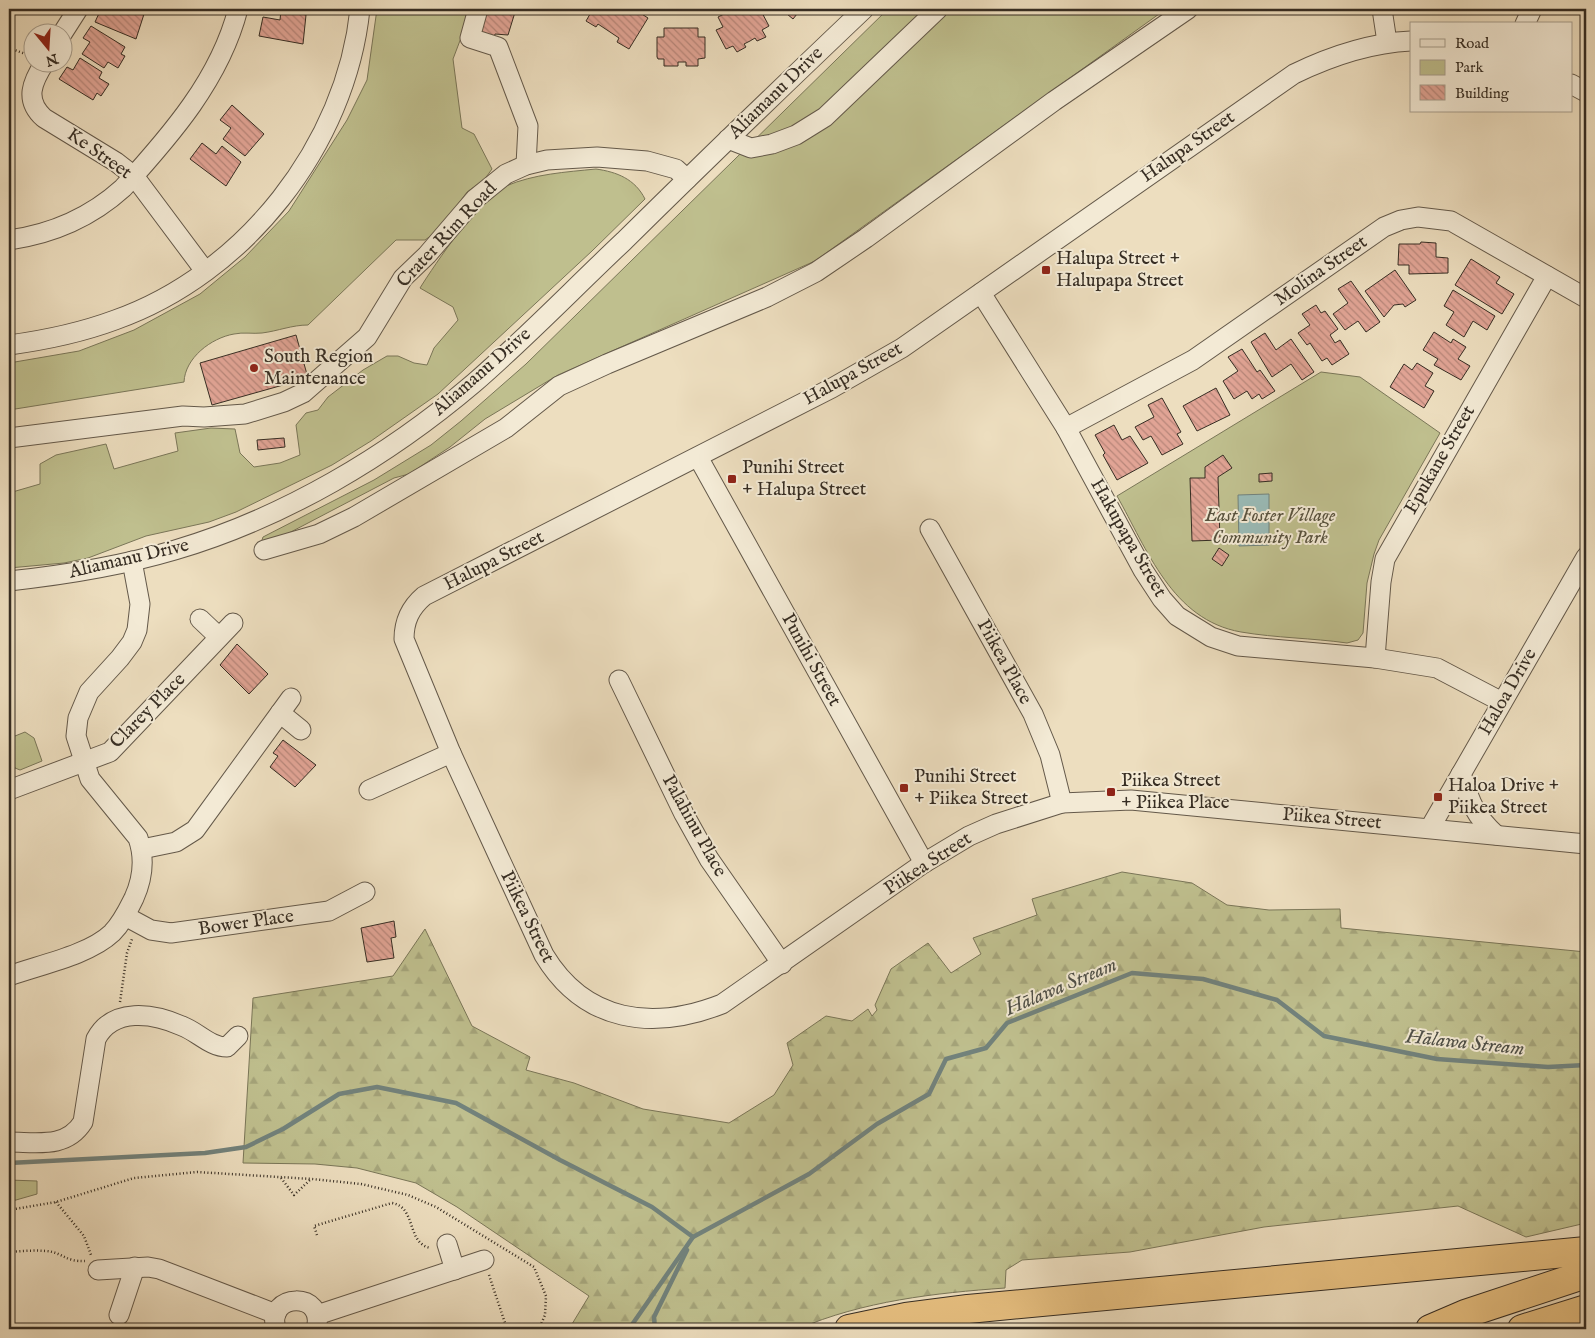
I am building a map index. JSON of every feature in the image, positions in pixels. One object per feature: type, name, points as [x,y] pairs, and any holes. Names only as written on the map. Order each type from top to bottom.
[{"type":"highway","points":[[849,1329],[906,1317],[968,1309],[1586,1251]]},
{"type":"highway","points":[[1430,1329],[1465,1314],[1586,1274]]},
{"type":"highway","points":[[1522,1329],[1586,1308]]},
{"type":"street","points":[[70,22],[78,9]]},
{"type":"street","points":[[9,240],[28,238],[75,221],[111,199],[134,176],[197,100],[222,53],[238,9]]},
{"type":"street","points":[[9,345],[70,335],[117,320],[169,295],[205,271],[255,228],[290,188],[313,150],[334,109],[350,64],[360,9]]},
{"type":"street","points":[[478,9],[470,38],[498,47],[528,126],[526,165]]},
{"type":"street","name":"Aliamanu Drive","points":[[9,581],[70,573],[176,550],[263,516],[325,486],[399,440],[475,382],[864,9]]},
{"type":"street","points":[[728,139],[751,148],[820,129],[825,116],[938,9]]},
{"type":"street","points":[[264,550],[319,534],[354,517],[506,428],[559,386],[767,297],[816,272],[866,238],[1054,101],[1188,9]]},
{"type":"street","points":[[1382,9],[1387,42]]},
{"type":"street","points":[[1526,22],[1532,9]]},
{"type":"street","name":"Halupa Street","points":[[450,754],[404,639],[405,623],[416,603],[424,596],[832,388],[902,348],[1294,74],[1339,55],[1387,42],[1410,41]]},
{"type":"street","name":"Ke Street","points":[[39,72],[31,87],[31,97],[37,110],[44,118],[116,162],[134,176],[205,271]]},
{"type":"street","points":[[1572,85],[1586,92]]},
{"type":"street","name":"Crater Rim Road","points":[[9,438],[183,416],[204,418],[245,414],[284,402],[303,393],[367,337],[403,278],[427,255],[475,199],[506,174],[526,165],[567,158],[626,158],[676,169],[687,179]]},
{"type":"street","name":"Molina Street","points":[[1066,428],[1193,360],[1384,227],[1401,220],[1418,217],[1451,221],[1586,298]]},
{"type":"street","name":"Epukane Street","points":[[1375,658],[1380,582],[1385,559],[1547,276]]},
{"type":"street","name":"Hakupapa Street","points":[[981,293],[1066,428],[1143,570],[1162,599],[1177,616],[1212,637],[1238,646],[1375,658],[1437,668],[1502,702]]},
{"type":"street","name":"Punihi Street","points":[[698,456],[924,863]]},
{"type":"street","name":"Piikea Place","points":[[930,529],[1033,714],[1050,755],[1062,803]]},
{"type":"street","name":"Haloa Drive","points":[[1430,828],[1586,557]]},
{"type":"street","points":[[9,976],[94,945],[133,920],[143,864],[142,849],[138,838],[90,779],[76,736],[82,704],[99,678],[132,642],[140,618],[140,604],[132,561]]},
{"type":"street","points":[[200,619],[220,637]]},
{"type":"street","name":"Clarey Place","points":[[9,790],[110,752],[233,623]]},
{"type":"street","name":"Palahinu Place","points":[[619,680],[684,814],[709,859],[782,964]]},
{"type":"street","points":[[142,849],[176,842],[195,830],[291,698]]},
{"type":"street","points":[[280,713],[301,730]]},
{"type":"street","points":[[369,790],[450,754]]},
{"type":"street","name":"Piikea Street","points":[[450,754],[544,955],[563,981],[589,1001],[606,1011],[638,1019],[679,1018],[722,1004],[782,964],[924,863],[962,840],[996,824],[1062,803],[1131,800],[1586,844]]},
{"type":"street","points":[[1461,774],[1474,810],[1480,820],[1496,835]]},
{"type":"street","name":"Bower Place","points":[[133,920],[151,930],[171,933],[329,911],[365,892]]},
{"type":"street","points":[[9,1142],[59,1142],[77,1132],[83,1122],[96,1039],[102,1029],[118,1018],[135,1015],[169,1021],[184,1026],[218,1047],[227,1047],[238,1036]]},
{"type":"street","points":[[447,1244],[455,1270]]},
{"type":"street","points":[[93,1264],[159,1269],[276,1322],[284,1304],[296,1300],[309,1304],[316,1322],[484,1260]]},
{"type":"street","points":[[119,1315],[135,1268]]},
{"type":"path","points":[[9,48],[22,53]]},
{"type":"path","points":[[119,1009],[126,953],[133,920]]},
{"type":"path","points":[[9,1210],[56,1202],[134,1178],[196,1172],[360,1184],[408,1195],[436,1207],[534,1268],[542,1282],[546,1296],[545,1315],[539,1329]]},
{"type":"path","points":[[280,1177],[294,1195],[312,1179]]},
{"type":"path","points":[[9,1252],[46,1251],[57,1253],[72,1261],[93,1264],[84,1236],[56,1202]]},
{"type":"path","points":[[317,1235],[314,1226],[392,1203],[398,1204],[407,1211],[417,1240],[426,1247],[435,1248],[447,1244]]},
{"type":"path","points":[[484,1260],[507,1329]]},
{"type":"green space","points":[[377,9],[472,9],[453,59],[462,128],[474,134],[492,169],[484,180],[467,192],[439,230],[425,240],[396,240],[308,325],[262,333],[234,334],[225,336],[208,345],[194,357],[185,373],[184,382],[9,410],[9,363],[79,351],[134,330],[200,294],[245,257],[289,211],[347,120],[367,80]]},
{"type":"green space","points":[[888,9],[1166,9],[815,261],[558,375],[485,419],[450,447],[409,474],[394,478],[287,534],[261,543],[263,537],[374,480],[431,445],[461,421],[526,364]]},
{"type":"green space","points":[[596,169],[611,172],[625,178],[636,186],[645,199],[592,251],[438,394],[371,441],[332,465],[236,512],[209,522],[146,536],[88,558],[64,563],[9,568],[9,493],[40,484],[40,464],[56,455],[106,444],[114,469],[178,451],[175,433],[211,428],[235,429],[240,453],[254,467],[280,463],[300,455],[296,425],[306,413],[318,410],[328,397],[363,370],[387,356],[398,356],[414,363],[427,365],[434,348],[458,320],[453,307],[420,288],[459,232],[484,203],[496,192],[517,182],[550,174]]},
{"type":"green space","name":"East Foster Village Community Park","points":[[1321,372],[1360,377],[1440,433],[1379,540],[1367,583],[1363,633],[1358,640],[1347,643],[1254,634],[1217,625],[1197,613],[1179,598],[1164,579],[1117,496]]},
{"type":"green space","points":[[25,732],[34,738],[42,761],[20,770],[15,768],[9,742],[10,738]]},
{"type":"green space","points":[[1122,872],[1192,883],[1227,905],[1269,910],[1340,909],[1341,928],[1586,952],[1586,1223],[1526,1237],[1458,1206],[1264,1227],[1130,1252],[1022,1260],[1006,1270],[1005,1288],[926,1296],[874,1305],[848,1311],[798,1329],[569,1329],[589,1296],[457,1207],[416,1183],[357,1168],[315,1164],[243,1163],[253,998],[393,976],[425,929],[472,1026],[530,1057],[526,1070],[574,1083],[643,1109],[729,1123],[774,1095],[793,1065],[787,1043],[826,1016],[852,1021],[868,1009],[872,1016],[877,1010],[875,1005],[891,969],[928,943],[951,973],[981,954],[973,938],[1037,915],[1032,899]]},
{"type":"green space","points":[[9,1180],[37,1181],[37,1194],[9,1202]]},
{"type":"water","points":[[1269,494],[1269,545],[1239,546],[1238,495]]},
{"type":"building","points":[[101,9],[139,9],[145,11],[136,39],[95,22]]},
{"type":"building","points":[[485,9],[516,9],[508,35],[495,34],[493,42],[477,37]]},
{"type":"building","points":[[593,9],[625,9],[634,14],[637,11],[648,18],[629,49],[617,42],[619,38],[598,24],[596,27],[586,21]]},
{"type":"building","points":[[734,9],[751,9],[752,11],[760,9],[769,26],[762,30],[766,37],[757,41],[755,38],[744,44],[746,47],[737,52],[733,46],[726,49],[716,30],[723,27],[718,17]]},
{"type":"building","points":[[781,9],[801,9],[793,19]]},
{"type":"building","points":[[281,10],[306,15],[303,44],[259,36],[263,17],[280,20]]},
{"type":"building","points":[[91,26],[125,47],[121,54],[125,56],[118,68],[108,62],[104,68],[82,54],[90,42],[83,38]]},
{"type":"building","points":[[664,28],[698,28],[698,37],[705,37],[705,58],[698,59],[698,66],[686,66],[686,62],[678,62],[678,66],[664,66],[664,59],[658,59],[657,57],[657,37],[664,37]]},
{"type":"building","points":[[80,58],[102,72],[99,78],[109,84],[101,96],[97,93],[93,100],[59,79],[64,72],[72,72]]},
{"type":"building","points":[[232,105],[264,134],[245,156],[223,139],[231,128],[220,120]]},
{"type":"building","points":[[202,143],[216,154],[222,146],[241,162],[226,186],[190,159]]},
{"type":"building","points":[[1421,242],[1436,243],[1436,257],[1448,258],[1448,273],[1409,274],[1409,265],[1398,265],[1399,244],[1420,244]]},
{"type":"building","points":[[1471,259],[1500,277],[1496,283],[1514,294],[1502,314],[1455,285]]},
{"type":"building","points":[[1395,270],[1416,300],[1405,307],[1403,304],[1394,305],[1384,317],[1365,291]]},
{"type":"building","points":[[1351,281],[1380,322],[1366,332],[1358,321],[1345,330],[1333,314],[1348,303],[1338,289]]},
{"type":"building","points":[[1453,290],[1495,316],[1487,330],[1473,321],[1464,337],[1446,325],[1454,312],[1444,306]]},
{"type":"building","points":[[1316,305],[1321,313],[1325,311],[1338,329],[1330,335],[1335,343],[1340,340],[1349,354],[1332,365],[1327,358],[1322,361],[1310,343],[1307,345],[1298,333],[1310,325],[1302,314]]},
{"type":"building","points":[[1434,332],[1451,343],[1453,339],[1466,347],[1458,359],[1470,366],[1461,380],[1434,365],[1438,359],[1423,350]]},
{"type":"building","points":[[1265,333],[1276,350],[1291,339],[1314,372],[1302,380],[1291,364],[1272,377],[1251,342]]},
{"type":"building","name":"South Region Maintenance","points":[[296,335],[308,378],[212,405],[200,363]]},
{"type":"building","points":[[1242,349],[1257,372],[1260,370],[1275,391],[1262,399],[1259,394],[1252,399],[1247,391],[1234,399],[1223,381],[1238,371],[1228,357]]},
{"type":"building","points":[[1417,363],[1433,373],[1425,386],[1434,391],[1424,408],[1390,387],[1404,364],[1412,370]]},
{"type":"building","points":[[1216,388],[1230,415],[1197,431],[1183,406]]},
{"type":"building","points":[[1162,398],[1181,432],[1177,434],[1183,444],[1162,455],[1151,436],[1143,440],[1135,427],[1154,417],[1148,405]]},
{"type":"building","points":[[1114,425],[1122,440],[1130,436],[1148,463],[1117,480],[1103,455],[1105,453],[1095,435]]},
{"type":"building","points":[[284,438],[285,447],[258,450],[257,440]]},
{"type":"building","points":[[1223,455],[1232,468],[1218,477],[1220,540],[1192,541],[1190,478],[1205,478],[1205,467]]},
{"type":"building","points":[[1272,473],[1272,481],[1259,482],[1259,474]]},
{"type":"building","points":[[1219,548],[1229,555],[1222,566],[1212,559]]},
{"type":"building","points":[[237,644],[268,674],[249,694],[220,665]]},
{"type":"building","points":[[283,740],[316,765],[295,787],[270,767],[278,756],[273,753]]},
{"type":"building","points":[[394,921],[396,937],[391,938],[394,958],[367,962],[361,928]]},
{"type":"waterway","name":"Hālawa Stream","points":[[629,1329],[693,1237],[809,1174],[877,1124],[929,1094],[946,1059],[986,1048],[1007,1023],[1132,973],[1203,979],[1277,1000],[1324,1036],[1437,1059],[1548,1067],[1586,1065]]},
{"type":"waterway","points":[[9,1163],[205,1153],[246,1147],[283,1129],[339,1094],[377,1087],[456,1103],[560,1160],[652,1207],[693,1237]]},
{"type":"waterway","points":[[655,1329],[654,1317],[687,1250]]},
{"type":"place","name":"Halupa Street + Halupapa Street","points":[[1046,270]]},
{"type":"place","name":"South Region Maintenance","points":[[254,368]]},
{"type":"place","name":"Punihi Street + Halupa Street","points":[[732,479]]},
{"type":"place","name":"Punihi Street + Piikea Street","points":[[904,788]]},
{"type":"place","name":"Piikea Street + Piikea Place","points":[[1111,792]]},
{"type":"place","name":"Haloa Drive + Piikea Street","points":[[1438,797]]}]
